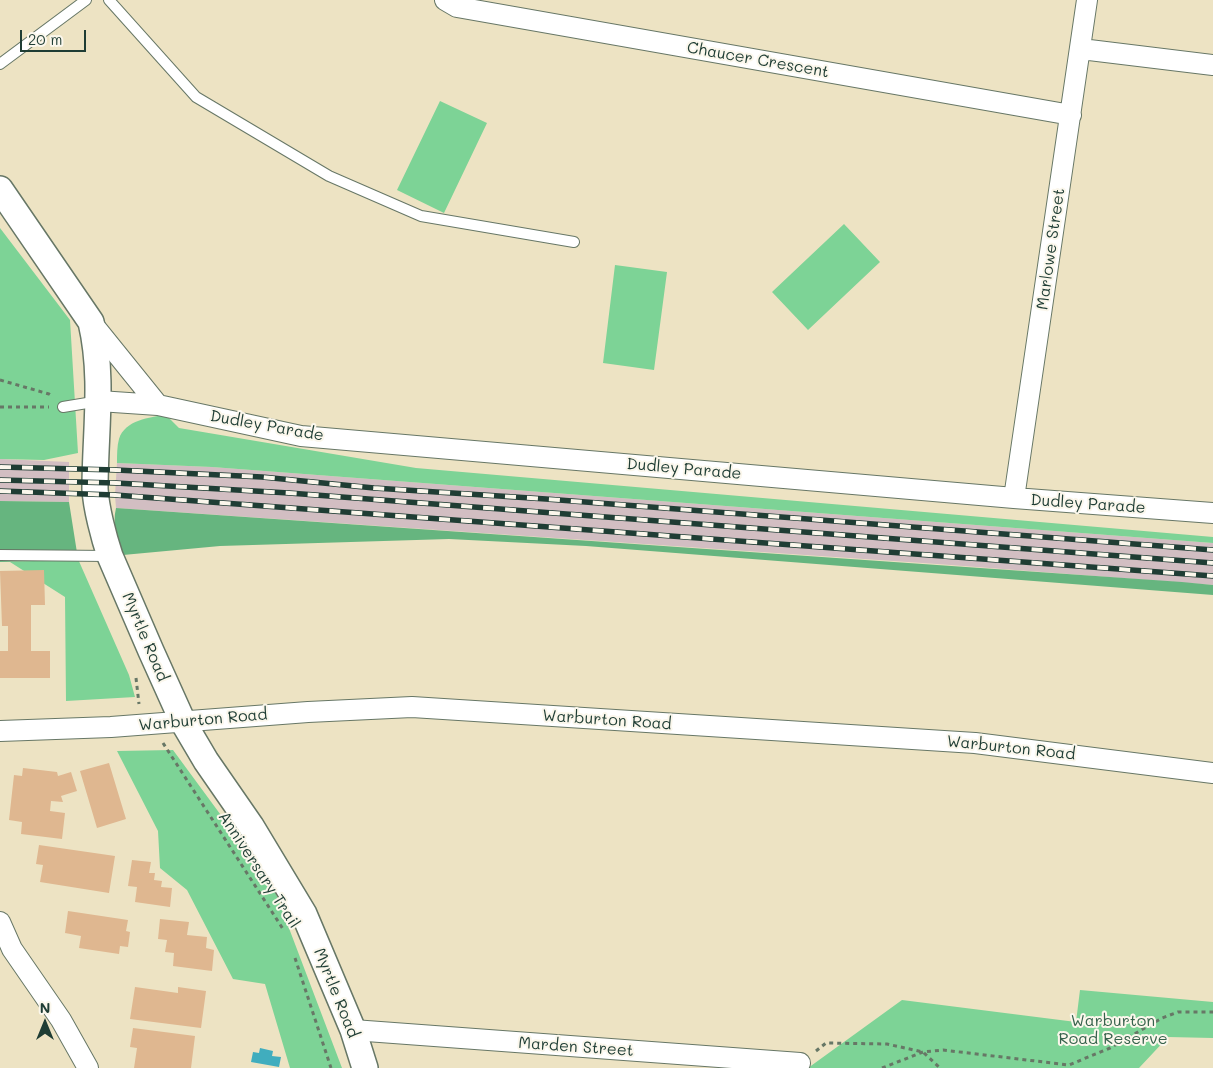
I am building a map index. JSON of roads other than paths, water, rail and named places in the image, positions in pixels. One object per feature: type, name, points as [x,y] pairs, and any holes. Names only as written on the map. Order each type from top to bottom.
[{"type":"street","name":"Chaucer Crescent","points":[[445,0],[457,6],[1071,115]]},
{"type":"street","name":"Marlowe Street","points":[[1014,498],[1088,0]]},
{"type":"street","points":[[1081,49],[1213,65]]},
{"type":"street","name":"Myrtle Road","points":[[0,190],[91,322],[96,345],[99,401],[95,491],[110,556],[183,722],[206,761],[251,826],[304,914],[353,1030],[365,1068]]},
{"type":"street","points":[[91,322],[158,405]]},
{"type":"street","name":"Dudley Parade","points":[[99,401],[158,405],[301,436],[1014,498],[1213,513]]},
{"type":"street","name":"Warburton Road","points":[[0,731],[151,724],[308,712],[412,707],[975,743],[1213,773]]},
{"type":"street","points":[[0,922],[12,949],[61,1020],[88,1068]]},
{"type":"street","name":"Marden Street","points":[[353,1030],[800,1063]]},
{"type":"lane","points":[[0,64],[86,0]]},
{"type":"lane","points":[[109,0],[196,97],[329,176],[421,216],[574,242]]},
{"type":"lane","points":[[63,407],[99,401]]},
{"type":"lane","points":[[0,554],[110,556]]},
{"type":"water","points":[[260,1048],[273,1051],[272,1056],[281,1057],[279,1067],[251,1062],[253,1052],[259,1053]]},
{"type":"railway","points":[[0,467],[262,477],[374,488],[546,499],[1213,550]]},
{"type":"railway","points":[[0,480],[116,483],[289,493],[1213,563]]},
{"type":"railway","points":[[0,491],[115,495],[1213,576]]},
{"type":"park label","name":"Warburton Road Reserve","points":[[1113,1030]]}]
